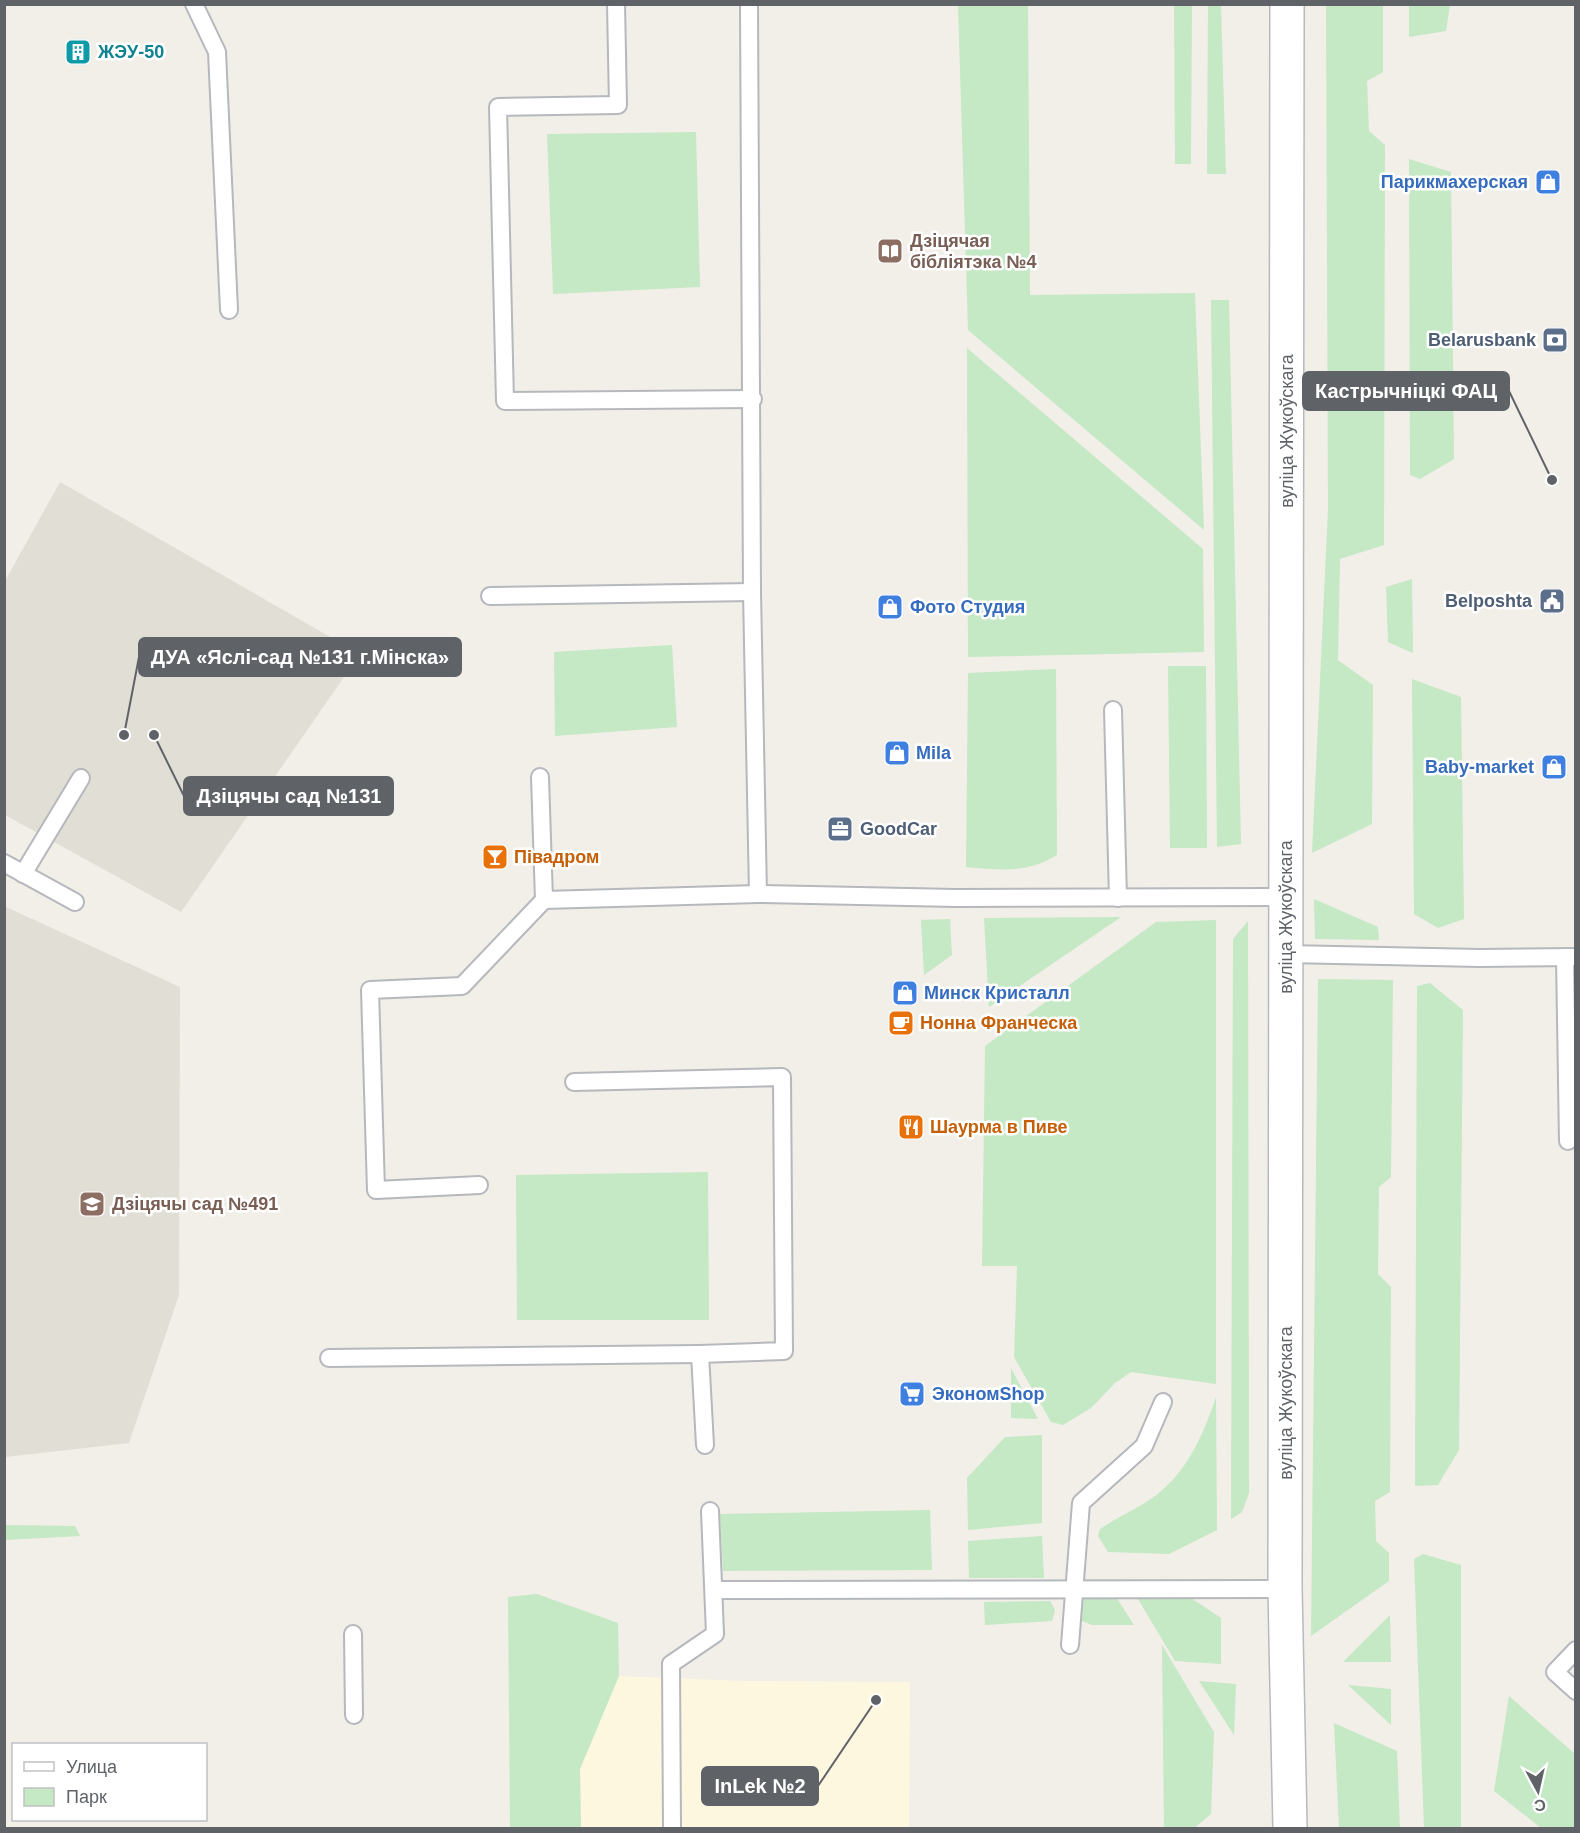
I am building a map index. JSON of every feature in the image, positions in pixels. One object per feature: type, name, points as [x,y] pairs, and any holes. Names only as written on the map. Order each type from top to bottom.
[{"type":"main road","name":"вуліца Жукоўскага","points":[[1287,4],[1285,1589],[1290,1828]]},
{"type":"lane","points":[[194,4],[217,52],[229,310]]},
{"type":"lane","points":[[616,4],[618,105],[498,107],[505,401],[753,399]]},
{"type":"lane","points":[[749,4],[753,399],[752,592],[758,894]]},
{"type":"lane","points":[[490,596],[752,592]]},
{"type":"lane","points":[[1113,710],[1118,898]]},
{"type":"lane","points":[[540,777],[544,900]]},
{"type":"lane","points":[[23,874],[81,778]]},
{"type":"lane","points":[[4,864],[75,902]]},
{"type":"lane","points":[[479,1185],[376,1190],[370,990],[462,986],[544,900],[758,894],[1118,898],[1286,897]]},
{"type":"lane","points":[[1287,954],[1480,958],[1570,957],[1568,1141]]},
{"type":"lane","points":[[328,1358],[784,1351],[782,1077],[574,1082]]},
{"type":"lane","points":[[700,1354],[705,1445]]},
{"type":"lane","points":[[1070,1645],[1081,1503],[1144,1446],[1163,1402]]},
{"type":"lane","points":[[672,1828],[671,1664],[715,1634],[710,1511]]},
{"type":"lane","points":[[714,1590],[1285,1589]]},
{"type":"lane","points":[[353,1634],[354,1715]]},
{"type":"lane","points":[[1575,1650],[1555,1672],[1575,1691]]},
{"type":"shaded area","points":[[60,482],[360,654],[181,912],[5,815],[5,581]]},
{"type":"shaded area","name":"Дзіцячы сад №491","points":[[4,906],[180,987],[179,1295],[129,1443],[5,1457]]},
{"type":"shaded area","points":[[619,1676],[745,1681],[910,1682],[909,1828],[581,1828],[580,1769]]},
{"type":"green space","points":[[958,5],[1028,5],[1030,295],[1195,293],[1204,530],[968,330]]},
{"type":"green space","points":[[1174,5],[1192,5],[1191,164],[1175,164]]},
{"type":"green space","points":[[1208,5],[1221,5],[1226,174],[1207,174]]},
{"type":"green space","points":[[1326,5],[1383,5],[1383,72],[1367,81],[1369,131],[1385,145],[1384,545],[1340,559],[1338,660],[1373,685],[1372,824],[1312,853],[1328,508]]},
{"type":"green space","points":[[1409,5],[1450,5],[1446,31],[1409,37]]},
{"type":"green space","points":[[696,132],[700,287],[553,294],[547,134]]},
{"type":"green space","points":[[1409,159],[1451,172],[1454,459],[1420,479],[1410,475]]},
{"type":"green space","points":[[1211,300],[1229,300],[1241,844],[1217,847]]},
{"type":"green space","points":[[967,348],[1203,549],[1204,652],[968,657]]},
{"type":"green space","points":[[1412,579],[1413,653],[1388,642],[1386,587]]},
{"type":"green space","points":[[672,645],[677,727],[555,736],[554,652]]},
{"type":"green space","points":[[1168,666],[1206,666],[1207,848],[1170,848]]},
{"type":"green space","points":[[1056,669],[1057,855],[1024,868],[1002,870],[966,867],[968,673]]},
{"type":"green space","points":[[1412,679],[1461,697],[1464,919],[1438,928],[1414,914]]},
{"type":"green space","points":[[1314,899],[1378,927],[1379,940],[1315,939]]},
{"type":"green space","points":[[1121,917],[989,1007],[984,918]]},
{"type":"green space","points":[[950,919],[952,955],[924,975],[921,920]]},
{"type":"green space","points":[[1216,920],[1216,1384],[1131,1372],[1115,1383],[1091,1408],[1063,1425],[1051,1422],[1014,1357],[1017,1266],[982,1266],[985,1046],[1156,922]]},
{"type":"green space","points":[[1248,921],[1249,1493],[1242,1512],[1231,1519],[1233,939]]},
{"type":"green space","points":[[1318,979],[1393,980],[1391,1177],[1379,1187],[1378,1274],[1391,1287],[1390,1492],[1375,1501],[1376,1541],[1389,1553],[1389,1581],[1311,1636]]},
{"type":"green space","points":[[1430,983],[1463,1010],[1459,1450],[1438,1485],[1415,1486],[1417,986]]},
{"type":"green space","points":[[708,1172],[709,1320],[517,1320],[516,1175]]},
{"type":"green space","points":[[1011,1368],[1038,1419],[1011,1418]]},
{"type":"green space","points":[[1216,1397],[1217,1530],[1169,1554],[1108,1552],[1098,1536],[1100,1529],[1146,1502],[1170,1483],[1194,1449]]},
{"type":"green space","points":[[1042,1435],[1042,1523],[968,1530],[967,1478],[1005,1437]]},
{"type":"green space","points":[[930,1510],[932,1570],[723,1571],[720,1514]]},
{"type":"green space","points":[[5,1525],[75,1526],[80,1536],[5,1540]]},
{"type":"green space","points":[[1042,1536],[1044,1578],[969,1578],[968,1541]]},
{"type":"green space","points":[[1423,1554],[1461,1565],[1461,1828],[1424,1828],[1414,1559]]},
{"type":"green space","points":[[537,1594],[618,1623],[619,1676],[580,1769],[581,1828],[510,1828],[508,1597]]},
{"type":"green space","points":[[1135,1594],[1188,1596],[1221,1618],[1221,1664],[1175,1661]]},
{"type":"green space","points":[[1116,1597],[1134,1625],[1092,1625],[1082,1621],[1079,1613],[1084,1598]]},
{"type":"green space","points":[[1050,1601],[1055,1610],[1052,1621],[985,1625],[984,1602]]},
{"type":"green space","points":[[1390,1615],[1391,1662],[1343,1662]]},
{"type":"green space","points":[[1162,1645],[1214,1732],[1211,1814],[1194,1828],[1164,1828]]},
{"type":"green space","points":[[1199,1681],[1236,1684],[1234,1735]]},
{"type":"green space","points":[[1348,1685],[1391,1689],[1391,1725]]},
{"type":"green space","points":[[1509,1696],[1575,1754],[1575,1828],[1541,1828],[1494,1791]]},
{"type":"green space","points":[[1334,1723],[1397,1751],[1400,1828],[1339,1828]]},
{"type":"place","name":"ЖЭУ-50","points":[[78,52]]},
{"type":"place","name":"Парикмахерская","points":[[1548,182]]},
{"type":"place","name":"Дзіцячая бібліятэка №4","points":[[890,251]]},
{"type":"place","name":"Belarusbank","points":[[1555,340]]},
{"type":"place","name":"Кастрычніцкі ФАЦ","points":[[1552,480]]},
{"type":"place","name":"Belposhta","points":[[1552,601]]},
{"type":"place","name":"Фото Студия","points":[[890,607]]},
{"type":"place","name":"ДУА «Яслі-сад №131 г.Мінска»","points":[[124,735]]},
{"type":"place","name":"Дзіцячы сад №131","points":[[154,735]]},
{"type":"place","name":"Mila","points":[[897,753]]},
{"type":"place","name":"Baby-market","points":[[1554,767]]},
{"type":"place","name":"GoodCar","points":[[840,829]]},
{"type":"place","name":"Пiвадром","points":[[495,857]]},
{"type":"place","name":"Минск Кристалл","points":[[905,993]]},
{"type":"place","name":"Нонна Франческа","points":[[901,1023]]},
{"type":"place","name":"Шаурма в Пиве","points":[[911,1127]]},
{"type":"place","name":"Дзіцячы сад №491","points":[[92,1204]]},
{"type":"place","name":"ЭкономShop","points":[[912,1394]]},
{"type":"place","name":"InLek №2","points":[[876,1700]]}]
